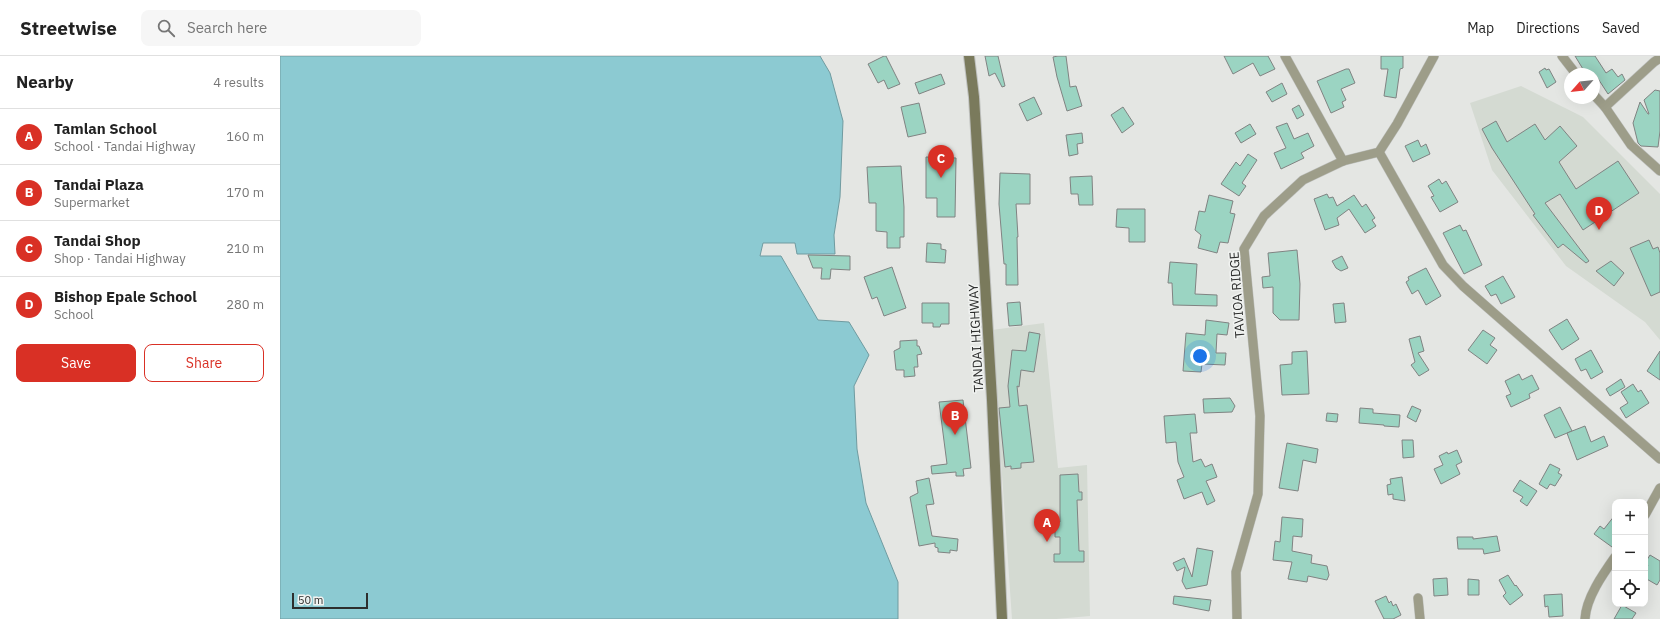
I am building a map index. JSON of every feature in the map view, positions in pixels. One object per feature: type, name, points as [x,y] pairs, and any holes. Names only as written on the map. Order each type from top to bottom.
[{"type":"main road","name":"TANDAI HIGHWAY","points":[[970,56],[974,97],[991,369],[1002,619]]},
{"type":"street","points":[[1284,56],[1343,161]]},
{"type":"street","points":[[1434,56],[1397,124],[1379,152],[1443,265],[1463,286],[1660,459]]},
{"type":"street","points":[[1562,56],[1571,68]]},
{"type":"street","points":[[1605,107],[1660,58]]},
{"type":"street","points":[[1600,101],[1631,145],[1660,171]]},
{"type":"street","name":"TAVIOA RIDGE","points":[[1237,619],[1236,572],[1258,494],[1260,416],[1244,249],[1264,216],[1303,180],[1343,161],[1379,152]]},
{"type":"street","points":[[1648,510],[1660,488]]},
{"type":"street","points":[[1585,619],[1586,612],[1601,576],[1612,561]]},
{"type":"street","points":[[1418,598],[1420,619]]},
{"type":"shaded area","points":[[1521,86],[1583,117],[1660,194],[1660,340],[1645,322],[1566,266],[1492,170],[1470,103]]},
{"type":"shaded area","points":[[1044,323],[1058,468],[1087,465],[1090,616],[1056,619],[1012,619],[992,330]]},
{"type":"water","points":[[280,56],[820,56],[830,73],[843,121],[840,197],[834,235],[835,254],[797,254],[795,243],[763,243],[760,256],[781,256],[818,320],[849,322],[869,355],[854,386],[857,449],[866,503],[898,582],[898,619],[280,619]]},
{"type":"building","points":[[886,56],[900,84],[888,89],[884,80],[878,83],[868,64]]},
{"type":"building","points":[[985,56],[998,56],[1005,86],[1002,87],[995,73],[989,76]]},
{"type":"building","points":[[1066,56],[1070,87],[1076,86],[1082,106],[1067,111],[1053,57]]},
{"type":"building","points":[[1224,56],[1268,56],[1275,69],[1260,76],[1253,63],[1233,74]]},
{"type":"building","points":[[1381,56],[1403,56],[1403,68],[1400,69],[1396,98],[1384,96],[1388,69],[1381,69]]},
{"type":"building","points":[[1575,56],[1595,56],[1606,73],[1612,69],[1618,77],[1622,74],[1625,80],[1608,94],[1600,82],[1600,68],[1582,68]]},
{"type":"building","points":[[1545,68],[1546,70],[1549,69],[1556,82],[1547,88],[1539,72]]},
{"type":"building","points":[[1349,69],[1355,83],[1341,89],[1346,100],[1342,102],[1344,107],[1331,113],[1317,81]]},
{"type":"building","points":[[941,74],[945,84],[919,94],[915,83]]},
{"type":"building","points":[[1282,83],[1287,94],[1272,102],[1266,92]]},
{"type":"building","points":[[1655,90],[1660,91],[1660,131],[1658,147],[1641,146],[1638,143],[1633,123],[1640,102],[1649,114],[1644,100]]},
{"type":"building","points":[[1034,97],[1042,114],[1027,121],[1019,104]]},
{"type":"building","points":[[919,103],[926,133],[908,137],[901,107]]},
{"type":"building","points":[[1299,105],[1304,115],[1297,119],[1292,109]]},
{"type":"building","points":[[1123,107],[1134,124],[1122,133],[1111,115]]},
{"type":"building","points":[[1496,121],[1507,142],[1535,124],[1545,140],[1560,126],[1577,146],[1559,162],[1576,189],[1618,161],[1639,193],[1583,230],[1560,194],[1545,203],[1589,261],[1586,263],[1563,244],[1558,248],[1533,215],[1535,214],[1492,148],[1482,129]]},
{"type":"building","points":[[1287,123],[1294,139],[1308,133],[1314,146],[1301,153],[1304,158],[1281,169],[1274,153],[1286,148],[1276,127]]},
{"type":"building","points":[[1250,124],[1256,134],[1241,143],[1235,133]]},
{"type":"building","points":[[1082,133],[1083,143],[1077,144],[1078,154],[1069,156],[1066,135]]},
{"type":"building","points":[[1418,140],[1421,147],[1426,144],[1430,154],[1413,162],[1405,146]]},
{"type":"building","points":[[1248,154],[1257,160],[1242,183],[1246,186],[1239,196],[1221,184],[1236,162],[1240,166]]},
{"type":"building","points":[[926,157],[956,158],[955,217],[937,217],[937,198],[926,198]]},
{"type":"building","points":[[901,166],[904,207],[904,237],[900,237],[900,248],[887,248],[887,232],[876,231],[876,203],[869,203],[867,167]]},
{"type":"building","points":[[1000,173],[1030,174],[1030,204],[1016,204],[1018,285],[1006,285],[1006,264],[1004,264],[999,204]]},
{"type":"building","points":[[1092,176],[1093,205],[1079,205],[1078,194],[1071,194],[1070,177]]},
{"type":"building","points":[[1439,179],[1442,184],[1446,181],[1458,202],[1440,212],[1431,197],[1434,196],[1428,186]]},
{"type":"building","points":[[1327,194],[1329,198],[1333,197],[1337,206],[1354,195],[1362,207],[1366,204],[1375,218],[1372,220],[1376,226],[1365,233],[1349,209],[1337,218],[1339,225],[1325,230],[1314,199]]},
{"type":"building","points":[[1209,195],[1233,201],[1230,213],[1235,214],[1228,243],[1220,242],[1217,253],[1198,248],[1201,235],[1195,230],[1199,211],[1205,212]]},
{"type":"building","points":[[1117,209],[1145,209],[1145,242],[1129,242],[1129,228],[1116,227]]},
{"type":"building","points":[[1460,225],[1463,231],[1466,230],[1482,265],[1464,274],[1443,233]]},
{"type":"building","points":[[1649,240],[1653,249],[1658,247],[1660,253],[1660,292],[1651,296],[1630,248]]},
{"type":"building","points":[[927,243],[941,244],[941,249],[946,250],[945,263],[926,262]]},
{"type":"building","points":[[1297,250],[1300,284],[1299,320],[1280,320],[1273,313],[1273,287],[1263,288],[1262,277],[1270,276],[1268,253]]},
{"type":"building","points":[[808,255],[850,256],[850,270],[831,269],[830,279],[821,279],[822,268],[813,268]]},
{"type":"building","points":[[1342,256],[1348,268],[1341,271],[1336,268],[1332,261]]},
{"type":"building","points":[[1611,261],[1624,273],[1614,286],[1596,271]]},
{"type":"building","points":[[1170,262],[1197,264],[1195,294],[1217,295],[1217,306],[1173,305],[1172,283],[1168,283]]},
{"type":"building","points":[[892,267],[906,308],[884,316],[877,297],[872,299],[864,277]]},
{"type":"building","points":[[1426,268],[1441,296],[1426,305],[1418,290],[1412,294],[1406,282],[1409,280],[1408,277]]},
{"type":"building","points":[[1503,276],[1515,297],[1501,304],[1496,294],[1491,296],[1485,286]]},
{"type":"building","points":[[1020,302],[1022,325],[1009,326],[1007,303]]},
{"type":"building","points":[[922,303],[949,303],[949,324],[941,324],[940,327],[933,327],[933,323],[922,323]]},
{"type":"building","points":[[1344,303],[1346,322],[1335,323],[1333,304]]},
{"type":"building","points":[[1567,319],[1579,339],[1562,350],[1549,330]]},
{"type":"building","points":[[1206,320],[1229,323],[1227,335],[1217,334],[1216,353],[1226,353],[1225,365],[1202,364],[1201,372],[1183,371],[1186,333],[1205,335]]},
{"type":"building","points":[[1483,330],[1495,338],[1490,345],[1497,350],[1487,364],[1468,350]]},
{"type":"building","points":[[1029,332],[1040,334],[1034,372],[1021,370],[1019,387],[1017,386],[1019,406],[1027,405],[1034,462],[1021,463],[1021,468],[1011,469],[1011,466],[1005,467],[999,408],[1010,407],[1008,386],[1012,350],[1026,351]]},
{"type":"building","points":[[1420,336],[1424,351],[1418,353],[1429,370],[1419,376],[1411,365],[1415,362],[1409,339]]},
{"type":"building","points":[[917,340],[917,346],[919,346],[922,354],[917,355],[918,367],[914,367],[915,376],[904,377],[904,370],[896,370],[894,351],[900,348],[900,341]]},
{"type":"building","points":[[1591,350],[1603,372],[1591,379],[1586,369],[1581,371],[1575,359]]},
{"type":"building","points":[[1307,351],[1309,394],[1282,395],[1280,365],[1292,364],[1292,352]]},
{"type":"building","points":[[1660,351],[1660,380],[1647,371]]},
{"type":"building","points":[[1519,374],[1522,380],[1532,375],[1539,389],[1529,394],[1530,398],[1511,407],[1506,396],[1511,394],[1505,381]]},
{"type":"building","points":[[1621,379],[1625,387],[1610,396],[1606,389]]},
{"type":"building","points":[[1633,384],[1638,392],[1641,390],[1649,403],[1626,418],[1620,408],[1628,403],[1621,392]]},
{"type":"building","points":[[1230,398],[1235,406],[1232,412],[1204,413],[1203,399]]},
{"type":"building","points":[[963,400],[971,468],[963,469],[964,476],[956,476],[956,472],[932,474],[931,466],[947,464],[939,402]]},
{"type":"building","points":[[1412,406],[1421,410],[1416,422],[1407,417]]},
{"type":"building","points":[[1560,407],[1572,431],[1555,438],[1544,415]]},
{"type":"building","points":[[1360,408],[1373,409],[1373,413],[1400,415],[1399,427],[1359,423]]},
{"type":"building","points":[[1327,413],[1338,414],[1337,422],[1326,421]]},
{"type":"building","points":[[1195,414],[1197,433],[1190,433],[1193,462],[1201,459],[1205,467],[1212,464],[1217,477],[1206,481],[1215,501],[1207,505],[1202,492],[1184,499],[1177,480],[1184,477],[1178,462],[1176,442],[1166,443],[1164,416]]},
{"type":"building","points":[[1585,426],[1591,442],[1604,436],[1608,446],[1577,460],[1567,433]]},
{"type":"building","points":[[1402,440],[1413,440],[1414,457],[1403,458]]},
{"type":"building","points":[[1287,443],[1318,449],[1316,463],[1303,460],[1298,491],[1279,488]]},
{"type":"building","points":[[1457,450],[1462,462],[1456,465],[1460,474],[1441,484],[1434,469],[1443,465],[1439,456],[1447,452],[1448,454]]},
{"type":"building","points":[[1550,464],[1560,469],[1558,473],[1562,475],[1555,486],[1550,484],[1547,489],[1539,484]]},
{"type":"building","points":[[1078,474],[1079,492],[1082,492],[1082,500],[1077,500],[1079,551],[1084,551],[1084,562],[1054,562],[1054,554],[1060,554],[1060,537],[1055,537],[1055,522],[1060,522],[1060,475]]},
{"type":"building","points":[[1402,477],[1405,501],[1393,499],[1393,494],[1388,495],[1387,485],[1391,484],[1390,479]]},
{"type":"building","points":[[929,478],[934,504],[926,505],[932,536],[958,539],[957,551],[950,550],[950,553],[938,552],[938,548],[935,547],[935,543],[919,546],[910,497],[918,493],[916,481]]},
{"type":"building","points":[[1520,480],[1537,491],[1527,506],[1520,501],[1523,497],[1513,491]]},
{"type":"building","points":[[1282,517],[1303,519],[1302,537],[1293,536],[1292,551],[1312,555],[1311,563],[1327,566],[1329,575],[1327,580],[1308,576],[1307,582],[1288,579],[1292,562],[1273,560],[1275,541],[1280,542]]},
{"type":"building","points":[[1612,519],[1612,547],[1594,534],[1600,526],[1604,529]]},
{"type":"building","points":[[1497,536],[1500,551],[1484,554],[1483,549],[1458,549],[1457,537],[1473,537],[1473,539]]},
{"type":"building","points":[[1197,548],[1213,551],[1207,585],[1186,589],[1182,581],[1185,567],[1177,571],[1173,563],[1184,558],[1192,577]]},
{"type":"building","points":[[1650,555],[1660,561],[1660,580],[1657,585],[1648,580],[1648,558]]},
{"type":"building","points":[[1508,575],[1523,595],[1510,605],[1503,596],[1506,593],[1499,580]]},
{"type":"building","points":[[1447,578],[1448,595],[1434,596],[1433,579]]},
{"type":"building","points":[[1468,579],[1479,580],[1479,595],[1468,595]]},
{"type":"building","points":[[1562,594],[1563,616],[1549,617],[1548,606],[1545,607],[1544,595]]},
{"type":"building","points":[[1174,596],[1211,600],[1209,611],[1173,604]]},
{"type":"building","points":[[1386,596],[1389,603],[1391,601],[1393,606],[1396,604],[1401,615],[1393,619],[1384,619],[1375,601]]},
{"type":"building","points":[[1621,607],[1626,607],[1636,613],[1632,619],[1614,619]]},
{"type":"place","name":"Tandai Shop","points":[[941,178]]},
{"type":"place","name":"Bishop Epale School","points":[[1599,230]]},
{"type":"place","name":"Tandai Plaza","points":[[955,435]]},
{"type":"place","name":"Tamlan School","points":[[1047,542]]}]
